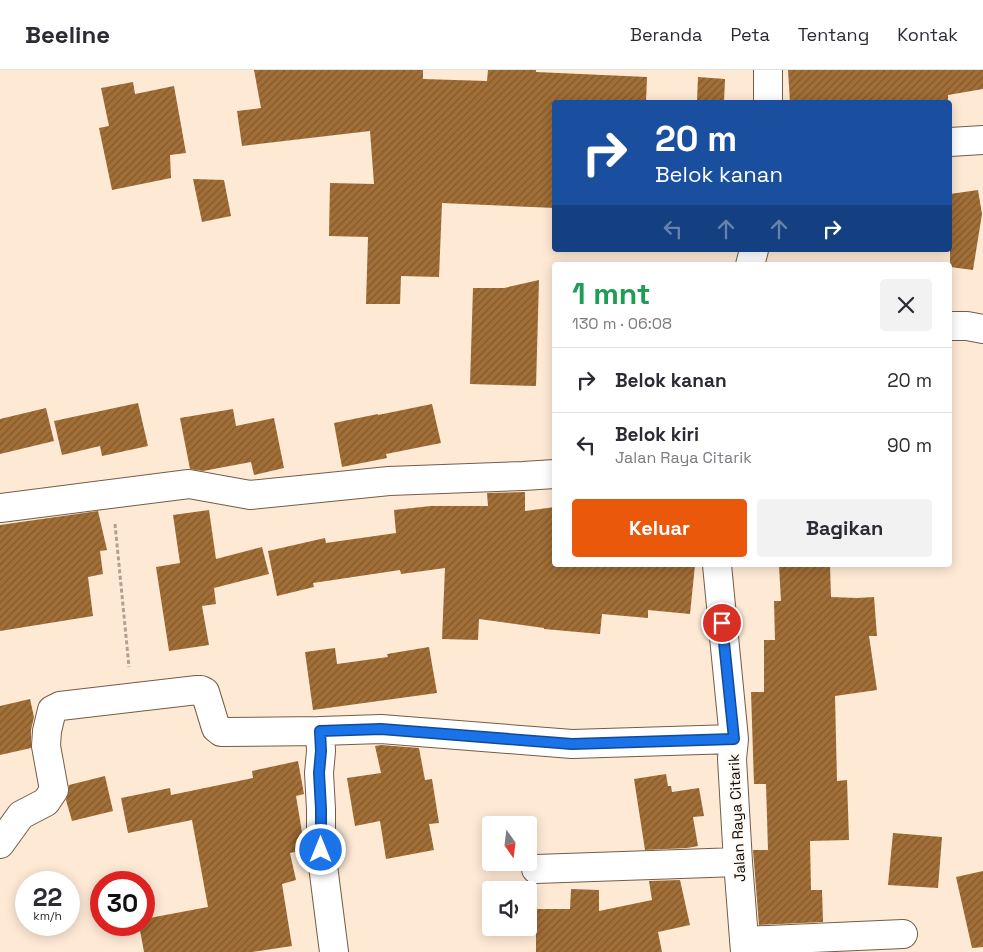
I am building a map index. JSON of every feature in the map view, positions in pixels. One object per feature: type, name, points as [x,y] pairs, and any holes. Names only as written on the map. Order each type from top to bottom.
[{"type":"street","points":[[768,70],[768,100]]},
{"type":"street","points":[[952,142],[983,140]]},
{"type":"street","points":[[952,326],[983,329]]},
{"type":"street","points":[[0,508],[189,484],[250,495],[389,481],[552,474]]},
{"type":"street","name":"Jalan Raya Citarik","points":[[716,567],[734,739],[732,759],[744,947]]},
{"type":"street","points":[[0,844],[21,815],[46,802],[54,790],[46,746],[47,731],[52,710],[60,706],[132,696],[201,690],[205,692],[216,728],[221,732],[381,729],[572,744],[734,739]]},
{"type":"street","points":[[320,731],[321,850],[334,952]]},
{"type":"street","points":[[538,869],[738,862]]},
{"type":"street","points":[[744,947],[903,934]]},
{"type":"path","points":[[111,494],[132,696]]},
{"type":"building","points":[[254,70],[423,70],[423,79],[487,81],[488,70],[536,70],[536,72],[647,77],[646,100],[552,100],[552,208],[442,203],[439,277],[401,276],[400,304],[366,304],[368,237],[329,236],[330,183],[374,184],[370,131],[242,146],[237,111],[261,108]]},
{"type":"building","points":[[788,70],[983,70],[983,89],[948,95],[948,100],[790,100]]},
{"type":"building","points":[[698,77],[725,79],[724,100],[697,100]]},
{"type":"building","points":[[133,82],[135,94],[174,86],[186,153],[170,155],[171,178],[112,190],[99,128],[109,126],[101,88]]},
{"type":"building","points":[[193,179],[224,180],[231,216],[202,222]]},
{"type":"building","points":[[978,190],[982,214],[973,270],[952,267],[952,262],[950,262],[950,252],[952,252],[952,194]]},
{"type":"building","points":[[539,280],[536,386],[470,384],[473,288],[504,288]]},
{"type":"building","points":[[138,403],[148,446],[102,456],[100,446],[62,455],[54,421]]},
{"type":"building","points":[[432,404],[441,443],[386,454],[387,458],[342,467],[334,423]]},
{"type":"building","points":[[46,408],[54,441],[0,454],[0,419]]},
{"type":"building","points":[[233,409],[236,426],[274,418],[284,468],[254,475],[251,462],[203,471],[190,469],[180,418]]},
{"type":"building","points":[[525,492],[525,511],[552,507],[552,567],[695,567],[690,614],[648,610],[648,618],[602,614],[600,634],[544,629],[479,619],[478,640],[442,639],[445,568],[401,574],[400,570],[313,583],[314,587],[277,596],[268,551],[325,538],[326,543],[396,533],[394,510],[431,506],[488,506],[487,493]]},
{"type":"building","points":[[209,510],[216,559],[262,547],[269,574],[214,588],[216,604],[202,606],[209,645],[169,651],[156,567],[180,563],[173,515]]},
{"type":"building","points":[[98,511],[107,550],[100,551],[103,574],[88,577],[93,616],[0,631],[0,525]]},
{"type":"building","points":[[779,567],[830,567],[831,597],[874,597],[877,636],[869,636],[877,690],[835,696],[837,781],[847,780],[849,840],[810,841],[811,890],[822,890],[823,922],[759,925],[753,850],[768,850],[766,784],[754,784],[751,692],[764,692],[764,640],[775,640],[774,601],[781,601]]},
{"type":"building","points":[[429,647],[437,693],[313,710],[305,652],[335,648],[337,664],[388,657],[387,654]]},
{"type":"building","points":[[30,699],[34,717],[31,730],[31,748],[0,755],[0,706]]},
{"type":"building","points":[[375,746],[419,748],[425,780],[432,779],[439,823],[429,824],[434,850],[386,859],[380,821],[355,826],[347,778],[381,773]]},
{"type":"building","points":[[298,761],[304,794],[296,796],[305,850],[290,853],[296,880],[282,884],[292,946],[252,952],[144,952],[141,936],[155,936],[155,917],[208,907],[192,820],[128,833],[121,798],[170,788],[171,795],[253,778],[252,771]]},
{"type":"building","points":[[666,774],[668,786],[671,786],[672,792],[699,788],[704,816],[693,817],[698,846],[645,850],[634,779]]},
{"type":"building","points":[[105,776],[113,811],[72,821],[66,800],[69,785]]},
{"type":"building","points":[[893,833],[942,837],[938,888],[888,885]]},
{"type":"building","points":[[983,871],[983,947],[972,948],[956,877]]},
{"type":"building","points":[[680,880],[690,925],[658,932],[662,952],[536,952],[537,909],[570,909],[571,889],[599,890],[599,911],[652,900],[649,881]]},
{"type":"route","points":[[321,850],[320,731],[381,729],[572,744],[734,739],[722,623]]}]
